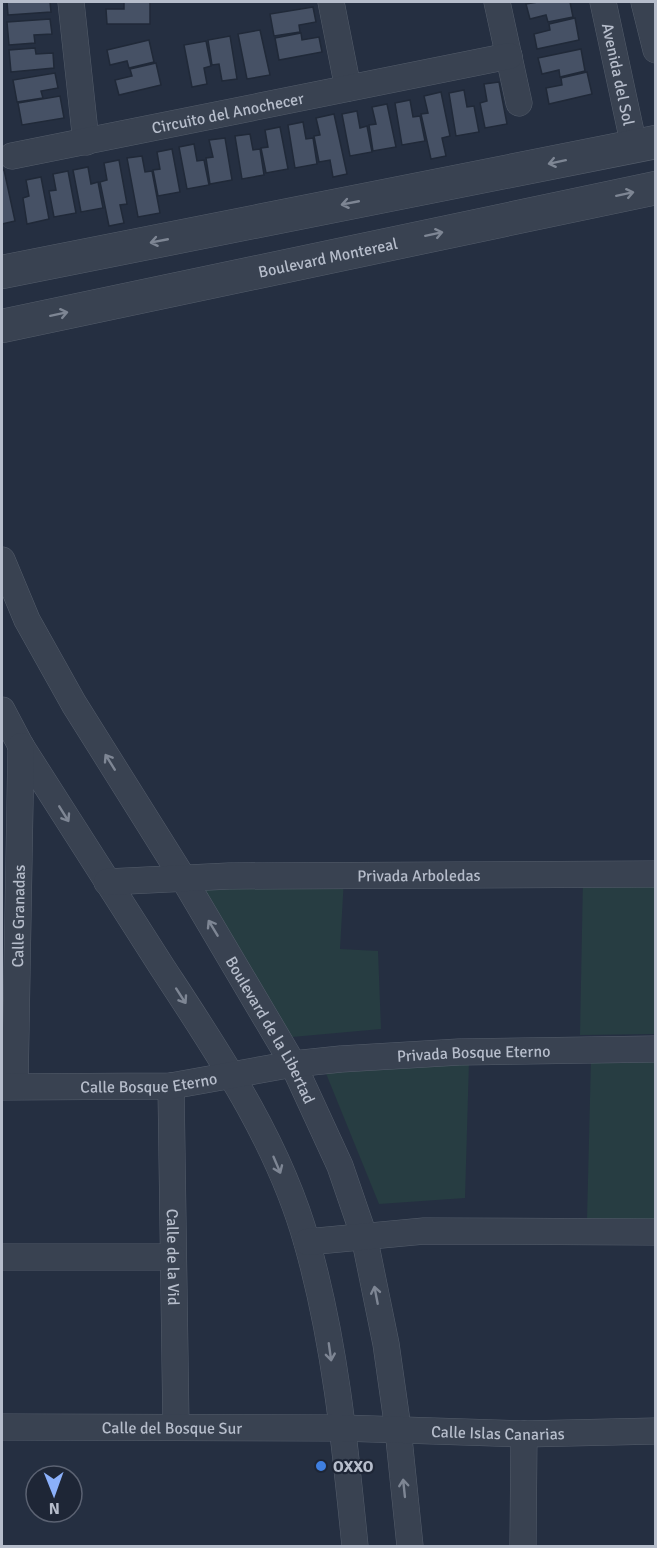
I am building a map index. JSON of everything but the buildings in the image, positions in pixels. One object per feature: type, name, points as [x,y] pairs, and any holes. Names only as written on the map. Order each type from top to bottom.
[{"type":"street","points":[[71,2],[86,142]]},
{"type":"street","points":[[331,2],[348,88]]},
{"type":"street","points":[[496,2],[519,103]]},
{"type":"street","name":"Avenida del Sol","points":[[603,2],[645,144]]},
{"type":"street","points":[[644,2],[656,50]]},
{"type":"street","name":"Circuito del Anochecer","points":[[12,156],[508,56]]},
{"type":"street","points":[[2,272],[645,144]]},
{"type":"street","name":"Boulevard Montereal","points":[[2,326],[656,188]]},
{"type":"street","name":"Boulevard de la Libertad","points":[[2,560],[27,620],[74,704],[183,878],[293,1064],[340,1166],[364,1236],[386,1344],[410,1546]]},
{"type":"street","points":[[2,710],[21,746],[232,1075],[270,1147],[292,1199],[307,1242],[327,1331],[342,1428],[355,1546]]},
{"type":"street","name":"Calle Granadas","points":[[8,1087],[21,746]]},
{"type":"street","name":"Privada Arboledas","points":[[107,882],[183,878],[656,874]]},
{"type":"street","name":"Privada Bosque Eterno","points":[[293,1064],[459,1052],[656,1049]]},
{"type":"street","name":"Calle Bosque Eterno","points":[[8,1087],[171,1086],[293,1064]]},
{"type":"street","name":"Calle de la Vid","points":[[171,1086],[176,1427]]},
{"type":"street","points":[[307,1242],[424,1231],[656,1232]]},
{"type":"street","points":[[2,1257],[172,1257]]},
{"type":"street","name":"Calle del Bosque Sur","points":[[2,1427],[342,1428]]},
{"type":"street","name":"Calle Islas Canarias","points":[[342,1428],[524,1434],[656,1431]]},
{"type":"street","points":[[523,1546],[524,1434]]},
{"type":"green space","points":[[344,878],[340,949],[378,951],[381,1029],[292,1037],[195,882]]},
{"type":"green space","points":[[583,878],[655,878],[655,1034],[580,1035]]},
{"type":"green space","points":[[655,1057],[655,1221],[587,1220],[591,1059]]},
{"type":"green space","points":[[469,1061],[465,1198],[379,1204],[323,1066]]},
{"type":"place","name":"OXXO","points":[[321,1466]]}]
